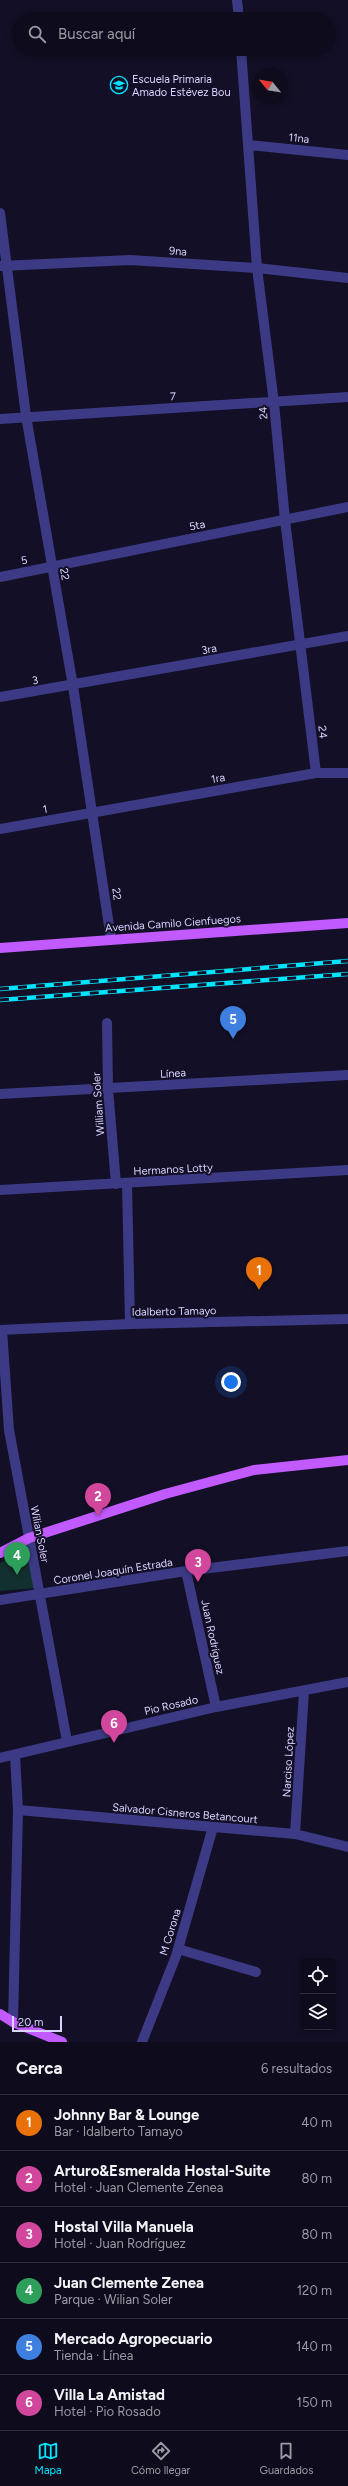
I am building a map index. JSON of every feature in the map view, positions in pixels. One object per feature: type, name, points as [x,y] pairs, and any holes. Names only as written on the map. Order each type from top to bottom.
[{"type":"main road","name":"Avenida Camilo Cienfuegos","points":[[0,948],[348,923]]},
{"type":"main road","points":[[0,1553],[29,1538],[165,1494],[254,1470],[348,1460]]},
{"type":"main road","points":[[0,2014],[13,2022],[62,2042]]},
{"type":"street","points":[[237,0],[238,12]]},
{"type":"street","name":"24","points":[[242,56],[257,268],[274,403],[285,520],[316,773]]},
{"type":"street","name":"11na","points":[[248,145],[348,155]]},
{"type":"street","name":"22","points":[[0,213],[3,265],[26,416],[94,813],[111,939]]},
{"type":"street","name":"9na","points":[[3,265],[130,260],[257,268],[348,278]]},
{"type":"street","name":"7","points":[[0,419],[26,416],[274,403],[348,397]]},
{"type":"street","name":"5ta","points":[[52,567],[348,507]]},
{"type":"street","name":"5","points":[[0,577],[52,567]]},
{"type":"street","name":"3ra","points":[[73,686],[348,636]]},
{"type":"street","name":"3","points":[[0,697],[73,686]]},
{"type":"street","name":"1ra","points":[[94,813],[316,773],[348,773]]},
{"type":"street","name":"1","points":[[0,829],[94,813]]},
{"type":"street","name":"William Soler","points":[[107,1023],[108,1089],[122,1184],[130,1324]]},
{"type":"street","name":"Línea","points":[[0,1094],[348,1075]]},
{"type":"street","name":"Hermanos Lotty","points":[[0,1190],[348,1170]]},
{"type":"street","name":"Idalberto Tamayo","points":[[1,1330],[130,1324],[348,1319]]},
{"type":"street","name":"Wilian Soler","points":[[1,1330],[9,1430],[67,1741]]},
{"type":"street","name":"Coronel Joaquín Estrada","points":[[0,1600],[186,1571],[348,1551]]},
{"type":"street","name":"Juan Rodríguez","points":[[186,1571],[216,1707]]},
{"type":"street","name":"Pio Rosado","points":[[0,1758],[216,1707],[348,1682]]},
{"type":"street","name":"Narciso López","points":[[295,1834],[304,1691]]},
{"type":"street","points":[[13,2022],[18,1810],[15,1755]]},
{"type":"street","name":"Salvador Cisneros Betancourt","points":[[18,1810],[295,1834],[348,1847]]},
{"type":"street","name":"M Corona","points":[[142,2042],[178,1950],[213,1827]]},
{"type":"street","points":[[178,1950],[256,1972]]},
{"type":"green space","points":[[29,1547],[36,1588],[0,1591],[0,1563]]},
{"type":"railway","points":[[0,989],[348,961]]},
{"type":"railway","points":[[0,1000],[348,974]]},
{"type":"place","name":"Escuela Primaria Amado Estévez Bou","points":[[119,85]]},
{"type":"place","name":"Mercado Agropecuario","points":[[233,1039]]},
{"type":"place","name":"Johnny Bar & Lounge","points":[[259,1290]]},
{"type":"place","name":"Arturo&Esmeralda Hostal-Suite","points":[[98,1516]]},
{"type":"place","name":"Juan Clemente Zenea","points":[[17,1575]]},
{"type":"place","name":"Hostal Villa Manuela","points":[[198,1582]]},
{"type":"place","name":"Villa La Amistad","points":[[114,1743]]}]
